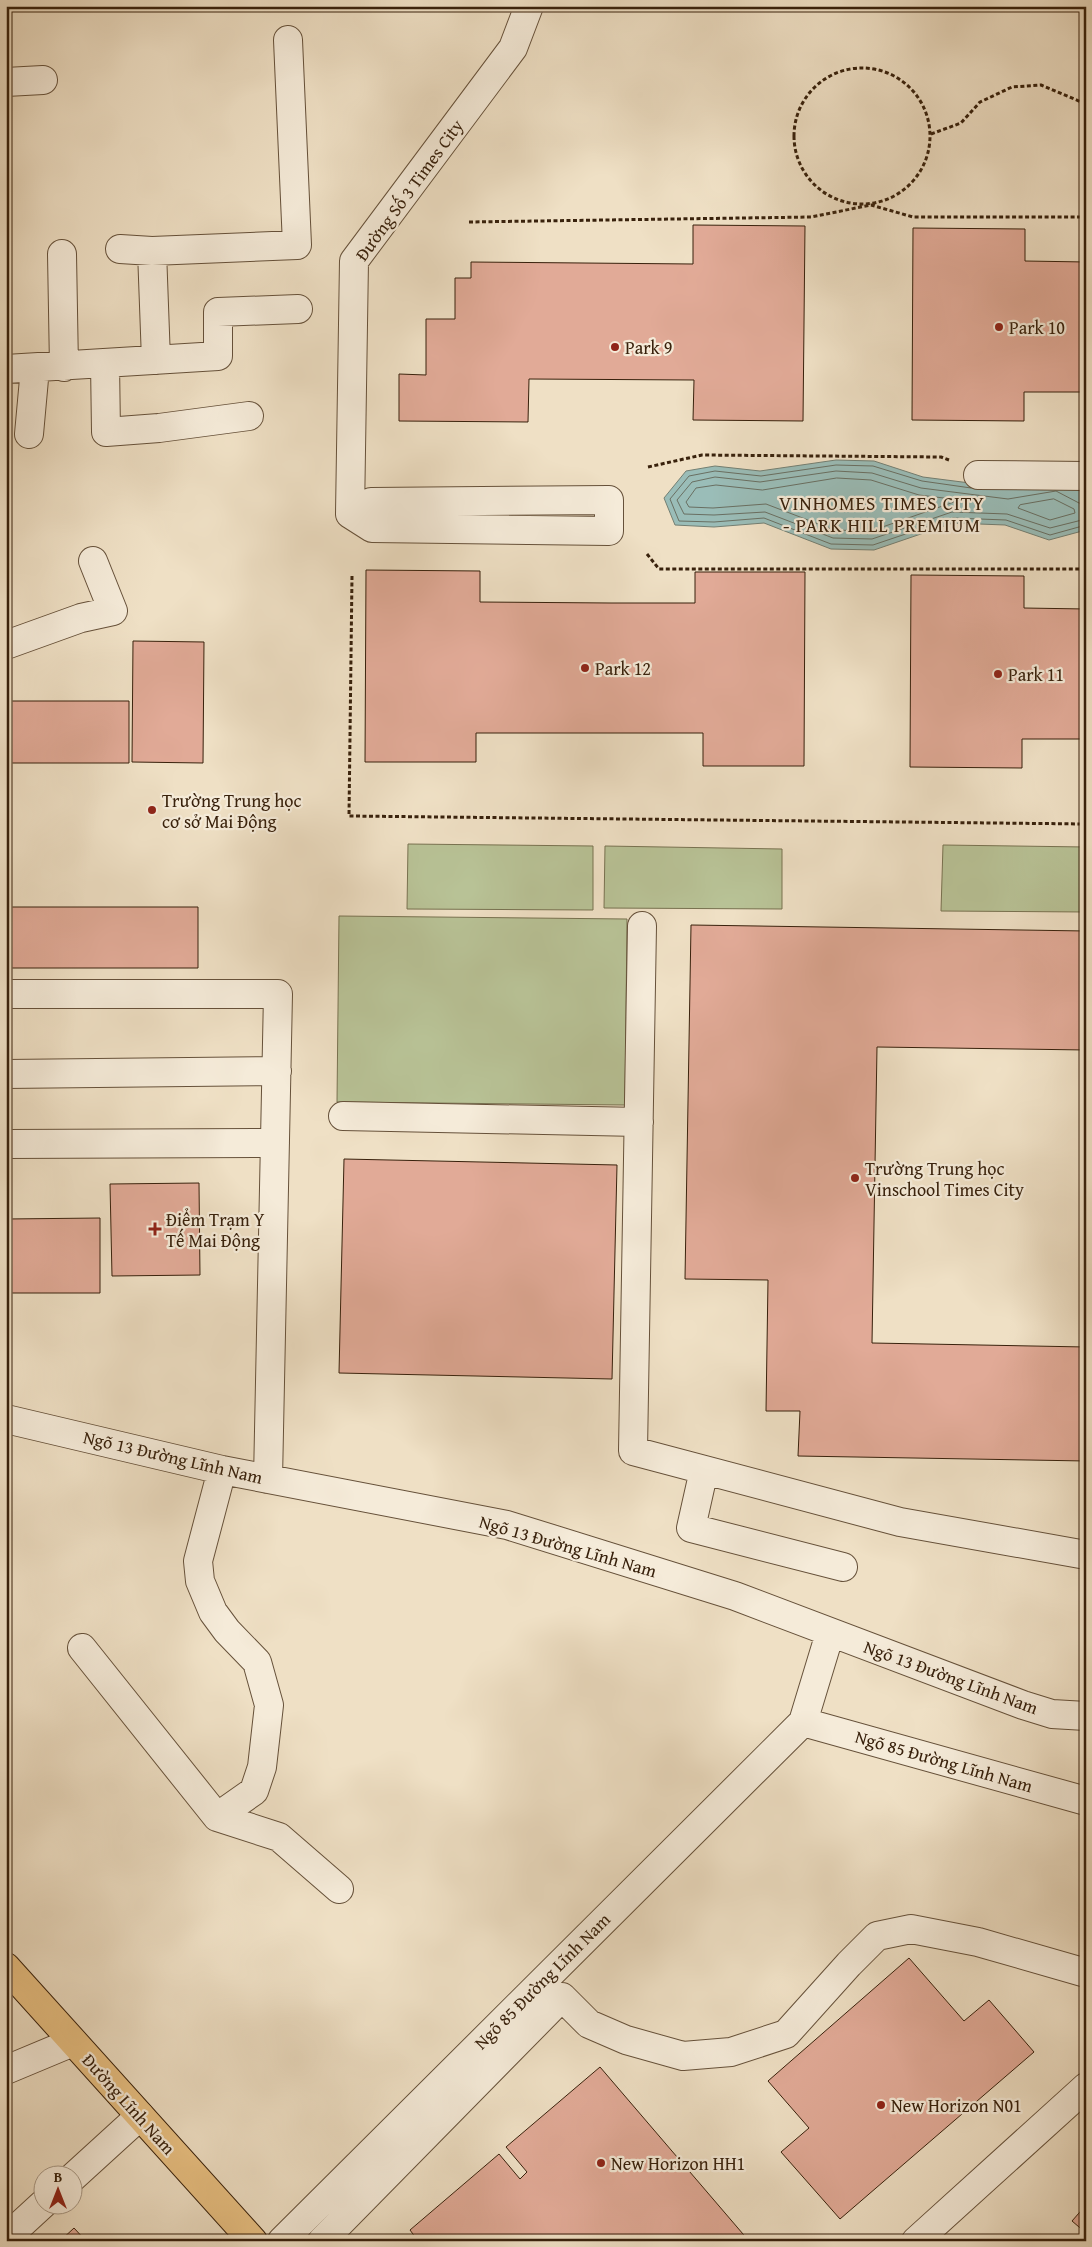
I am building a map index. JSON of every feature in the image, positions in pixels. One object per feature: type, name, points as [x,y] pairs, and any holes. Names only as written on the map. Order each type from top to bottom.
[{"type":"main road","name":"Đường Lĩnh Nam","points":[[7,1969],[253,2241]]},
{"type":"street","name":"Đường Số 3 Times City","points":[[350,514],[354,261],[513,48],[529,6]]},
{"type":"street","points":[[120,249],[152,251],[297,246],[288,40]]},
{"type":"street","points":[[6,82],[44,80]]},
{"type":"street","points":[[152,251],[156,360]]},
{"type":"street","points":[[62,254],[64,367]]},
{"type":"street","points":[[6,369],[64,367],[218,356],[218,312],[298,309]]},
{"type":"street","points":[[105,363],[106,432],[159,428],[248,416]]},
{"type":"street","points":[[29,434],[36,368]]},
{"type":"street","points":[[978,475],[1086,476]]},
{"type":"street","points":[[610,500],[610,531],[372,528],[350,514],[371,502],[610,500]]},
{"type":"street","points":[[6,645],[81,618],[113,612],[93,561]]},
{"type":"street","points":[[642,926],[633,1451],[900,1522],[1086,1555]]},
{"type":"street","points":[[6,994],[278,994],[268,1479]]},
{"type":"street","points":[[6,1074],[277,1071]]},
{"type":"street","points":[[342,1116],[639,1122]]},
{"type":"street","points":[[6,1144],[276,1143]]},
{"type":"street","name":"Ngõ 13 Đường Lĩnh Nam","points":[[6,1419],[222,1470],[508,1525],[735,1596],[1030,1707],[1052,1714],[1086,1716]]},
{"type":"street","points":[[217,1817],[254,1791],[262,1767],[269,1705],[257,1662],[227,1631],[213,1612],[200,1581],[198,1561],[222,1470]]},
{"type":"street","points":[[704,1470],[691,1528],[843,1567]]},
{"type":"street","name":"Ngõ 85 Đường Lĩnh Nam","points":[[282,2241],[802,1722],[830,1633]]},
{"type":"street","points":[[82,1648],[217,1817],[279,1837],[339,1889]]},
{"type":"street","name":"Ngõ 85 Đường Lĩnh Nam","points":[[802,1722],[1086,1801]]},
{"type":"street","points":[[322,2241],[562,1997],[589,2024],[626,2040],[683,2056],[731,2052],[786,2034],[877,1936],[911,1929],[978,1942],[1086,1974]]},
{"type":"street","points":[[6,2070],[73,2042]]},
{"type":"street","points":[[916,2241],[1086,2087]]},
{"type":"street","points":[[82,2169],[140,2116]]},
{"type":"street","points":[[6,2238],[32,2214]]},
{"type":"path","points":[[468,222],[811,217],[871,205],[891,199],[907,188],[920,173],[928,155],[931,134],[928,117],[921,101],[910,87],[896,76],[862,67],[839,71],[819,82],[804,98],[795,119],[793,141],[798,163],[810,182],[828,196],[849,204],[871,205],[913,217],[1086,217]]},
{"type":"path","points":[[931,134],[961,124],[980,102],[1012,87],[1041,85],[1086,104]]},
{"type":"path","points":[[648,467],[702,455],[941,456],[978,475]]},
{"type":"path","points":[[647,554],[659,569],[1086,569]]},
{"type":"path","points":[[352,576],[349,816],[1086,824]]},
{"type":"green space","points":[[408,844],[593,846],[593,910],[407,909]]},
{"type":"green space","points":[[943,845],[1086,847],[1086,912],[941,911]]},
{"type":"green space","points":[[605,846],[782,849],[782,909],[604,908]]},
{"type":"green space","points":[[339,916],[627,919],[625,1105],[337,1102]]},
{"type":"water","points":[[836,460],[874,461],[923,477],[1009,488],[1057,479],[1086,494],[1086,530],[1049,540],[1005,525],[953,523],[874,550],[831,549],[764,523],[714,527],[675,525],[664,498],[686,471],[715,466],[760,471]]},
{"type":"building","name":"Park 9","points":[[693,225],[805,226],[803,421],[693,420],[694,380],[529,379],[528,422],[399,421],[399,374],[426,375],[426,319],[455,319],[455,278],[471,278],[471,262],[693,264]]},
{"type":"building","name":"Park 10","points":[[913,228],[1025,229],[1025,261],[1086,262],[1086,392],[1024,392],[1024,421],[912,420]]},
{"type":"building","name":"Park 12","points":[[366,570],[480,571],[480,602],[611,603],[695,603],[695,572],[805,572],[804,766],[703,766],[703,733],[476,733],[476,762],[365,762]]},
{"type":"building","name":"Park 11","points":[[911,575],[1024,576],[1024,608],[1086,609],[1086,739],[1022,739],[1022,768],[910,767]]},
{"type":"building","points":[[133,641],[204,642],[203,763],[132,762]]},
{"type":"building","points":[[6,701],[129,701],[129,763],[6,763]]},
{"type":"building","points":[[6,907],[198,907],[198,968],[6,968]]},
{"type":"building","points":[[691,925],[1086,931],[1086,1050],[877,1047],[872,1343],[1086,1347],[1086,1461],[798,1456],[800,1411],[766,1411],[768,1280],[685,1279]]},
{"type":"building","points":[[344,1159],[617,1165],[612,1379],[339,1373]]},
{"type":"building","name":"Điểm Trạm Y Tế Mai Động","points":[[199,1183],[200,1275],[112,1276],[110,1184]]},
{"type":"building","points":[[100,1218],[100,1293],[6,1293],[6,1219]]},
{"type":"building","name":"New Horizon N01","points":[[909,1958],[964,2021],[989,2000],[1034,2052],[840,2219],[781,2152],[809,2128],[768,2081]]},
{"type":"building","name":"New Horizon HH1","points":[[600,2067],[749,2241],[418,2241],[410,2230],[499,2154],[520,2179],[527,2172],[506,2147]]},
{"type":"building","points":[[1086,2205],[1086,2233],[1072,2221]]},
{"type":"building","points":[[74,2228],[86,2241],[60,2241]]},
{"type":"place","name":"Park 10","points":[[999,327]]},
{"type":"place","name":"Park 9","points":[[615,347]]},
{"type":"place","name":"Park 12","points":[[585,668]]},
{"type":"place","name":"Park 11","points":[[998,674]]},
{"type":"place","name":"Trường Trung học cơ sở Mai Động","points":[[152,810]]},
{"type":"place","name":"Trường Trung học Vinschool Times City","points":[[855,1178]]},
{"type":"place","name":"Điểm Trạm Y Tế Mai Động","points":[[155,1229]]},
{"type":"place","name":"New Horizon N01","points":[[881,2105]]},
{"type":"place","name":"New Horizon HH1","points":[[601,2163]]},
{"type":"district","name":"VINHOMES TIMES CITY - PARK HILL PREMIUM","points":[[882,514]]}]
